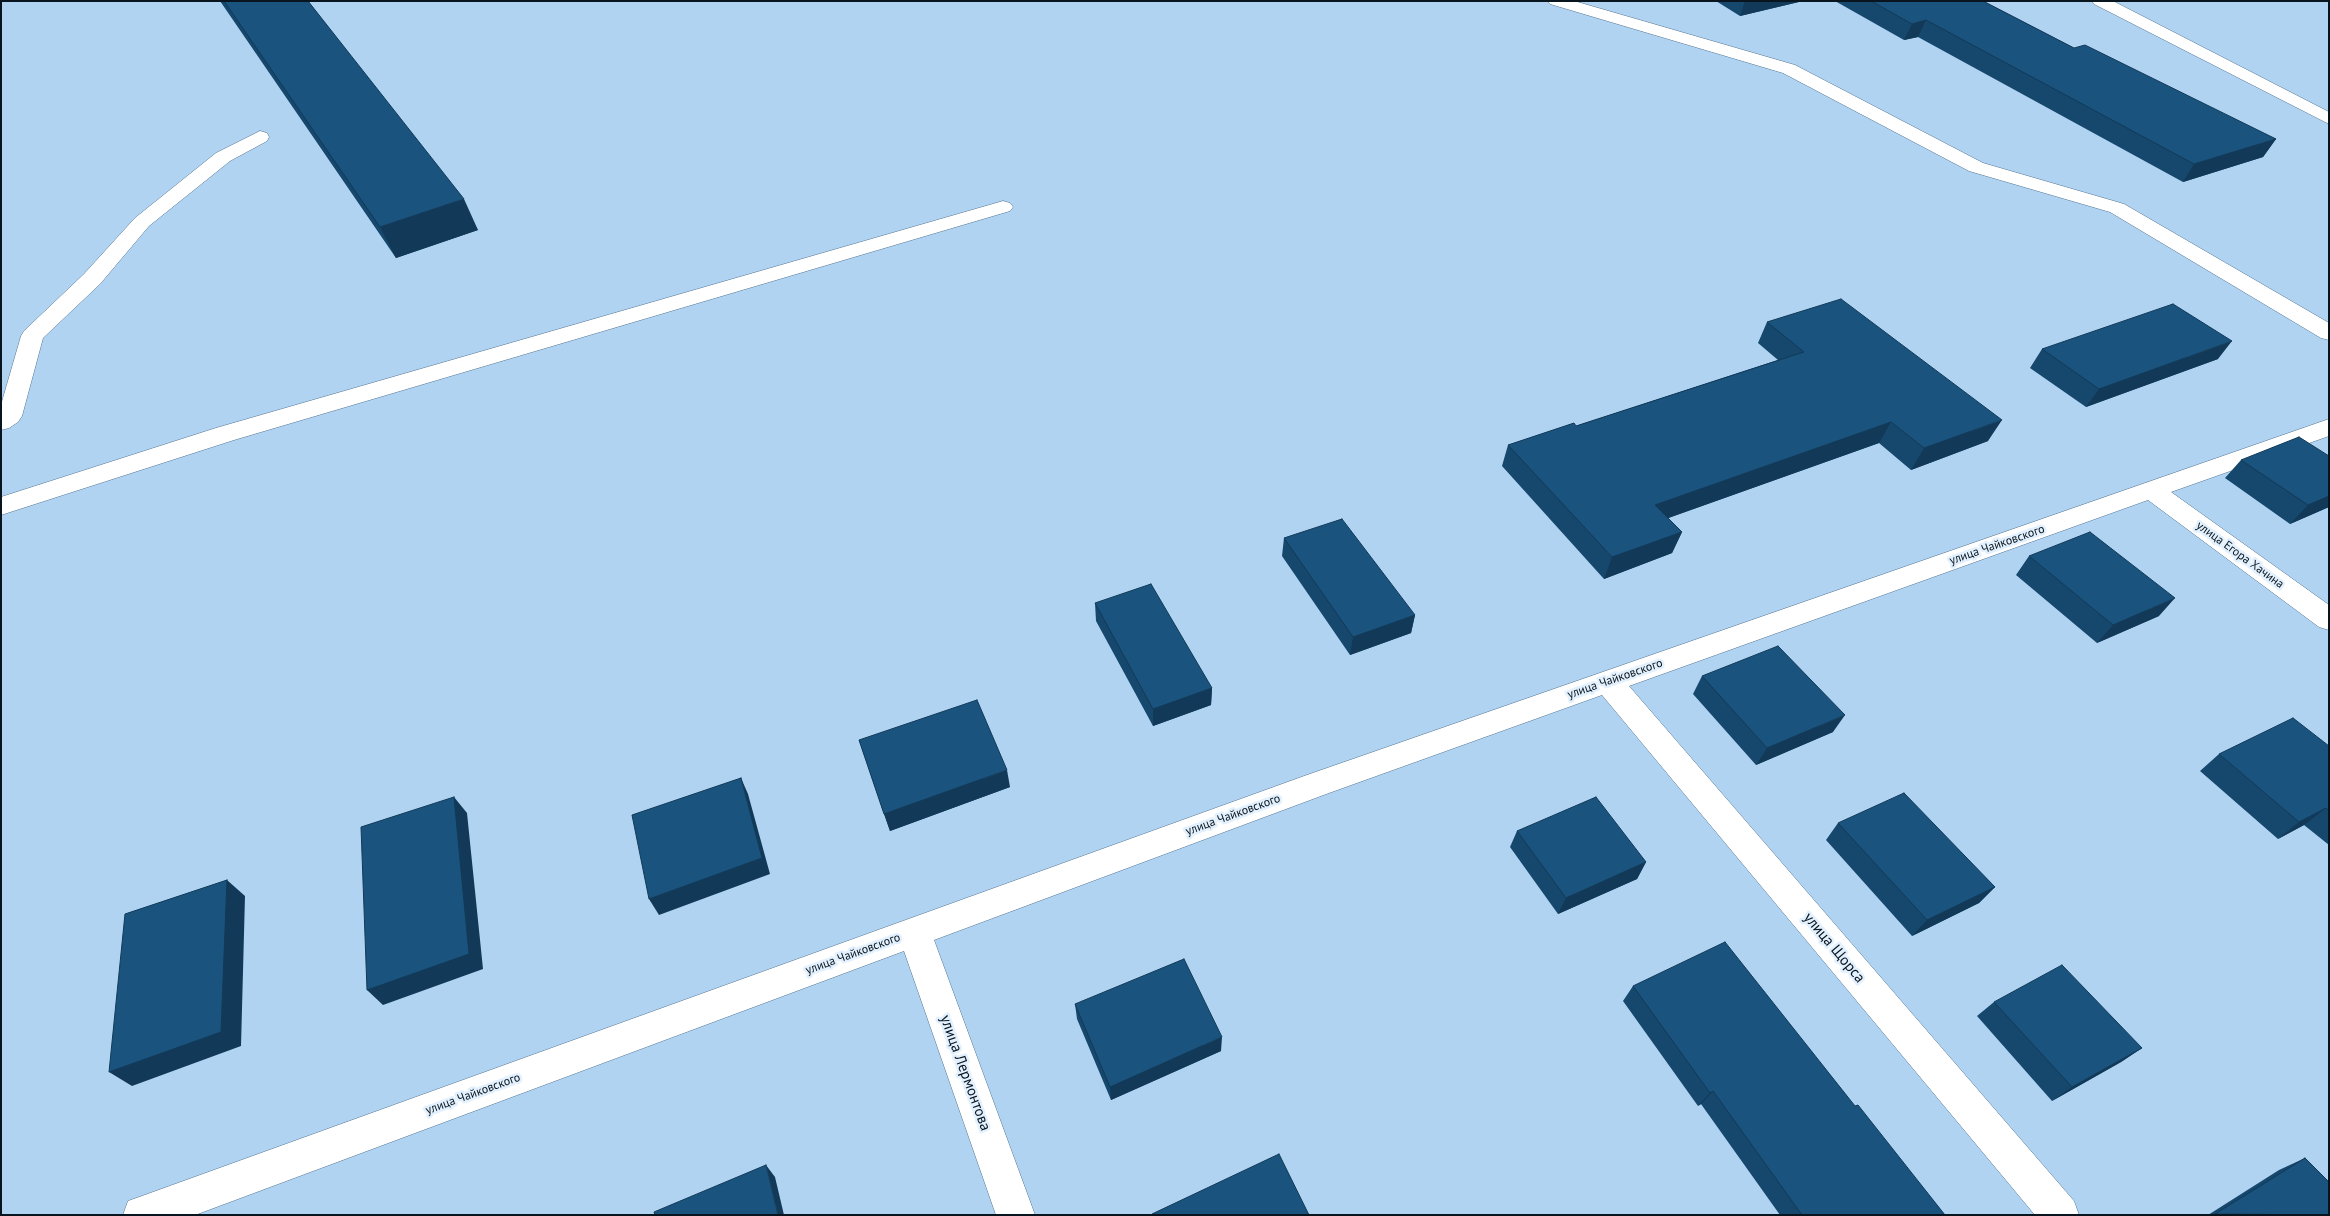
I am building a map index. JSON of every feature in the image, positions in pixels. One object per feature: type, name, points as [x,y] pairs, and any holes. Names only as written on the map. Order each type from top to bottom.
[{"type":"street","points":[[1556,1],[1789,69],[1976,167],[2117,208],[2329,333]]},
{"type":"street","points":[[2100,1],[2329,119]]},
{"type":"street","points":[[1,422],[10,416],[32,336],[92,279],[142,222],[223,157],[260,137]]},
{"type":"street","points":[[1,506],[225,434],[1003,207]]},
{"type":"street","name":"улица Чайковского","points":[[142,1215],[1309,788],[2329,428]]},
{"type":"street","name":"улица Егора Хачина","points":[[2151,490],[2329,620]]},
{"type":"street","name":"улица Щорса","points":[[1608,682],[2060,1215]]},
{"type":"street","name":"улица Лермонтова","points":[[914,932],[1016,1215]]},
{"type":"building","points":[[224,1],[308,1],[464,199],[380,227]]},
{"type":"building","points":[[1871,1],[1983,1],[2074,48],[2085,45],[2276,139],[2194,164],[1926,20],[1912,24]]},
{"type":"building","points":[[1841,299],[2002,420],[1924,448],[1891,422],[1655,505],[1682,532],[1612,557],[1508,445],[1574,423],[1576,426],[1804,352],[1767,322]]},
{"type":"building","points":[[2173,304],[2232,341],[2099,389],[2042,349]]},
{"type":"building","points":[[2299,437],[2329,456],[2329,496],[2308,505],[2241,460]]},
{"type":"building","points":[[1342,519],[1415,615],[1353,637],[1284,538]]},
{"type":"building","points":[[2090,532],[2175,598],[2113,625],[2029,556]]},
{"type":"building","points":[[1151,584],[1212,688],[1153,709],[1095,603]]},
{"type":"building","points":[[1778,646],[1845,715],[1767,748],[1702,676]]},
{"type":"building","points":[[977,700],[1007,770],[884,814],[859,740]]},
{"type":"building","points":[[2293,718],[2329,746],[2329,811],[2326,808],[2299,822],[2219,754]]},
{"type":"building","points":[[741,778],[762,858],[649,899],[632,815]]},
{"type":"building","points":[[1904,793],[1995,887],[1927,920],[1838,823]]},
{"type":"building","points":[[454,797],[469,954],[367,990],[361,827]]},
{"type":"building","points":[[1596,797],[1646,862],[1566,898],[1517,831]]},
{"type":"building","points":[[227,880],[221,1032],[109,1072],[125,914]]},
{"type":"building","points":[[1725,942],[1855,1106],[1858,1105],[1945,1215],[1802,1215],[1713,1091],[1710,1093],[1633,986]]},
{"type":"building","points":[[1184,959],[1222,1037],[1110,1087],[1075,1004]]},
{"type":"building","points":[[2062,965],[2142,1048],[2072,1087],[1994,1002]]},
{"type":"building","points":[[1279,1154],[1309,1215],[1152,1214]]},
{"type":"building","points":[[2305,1158],[2329,1182],[2329,1215],[2215,1214]]},
{"type":"building","points":[[766,1165],[778,1215],[655,1215],[654,1212]]}]
